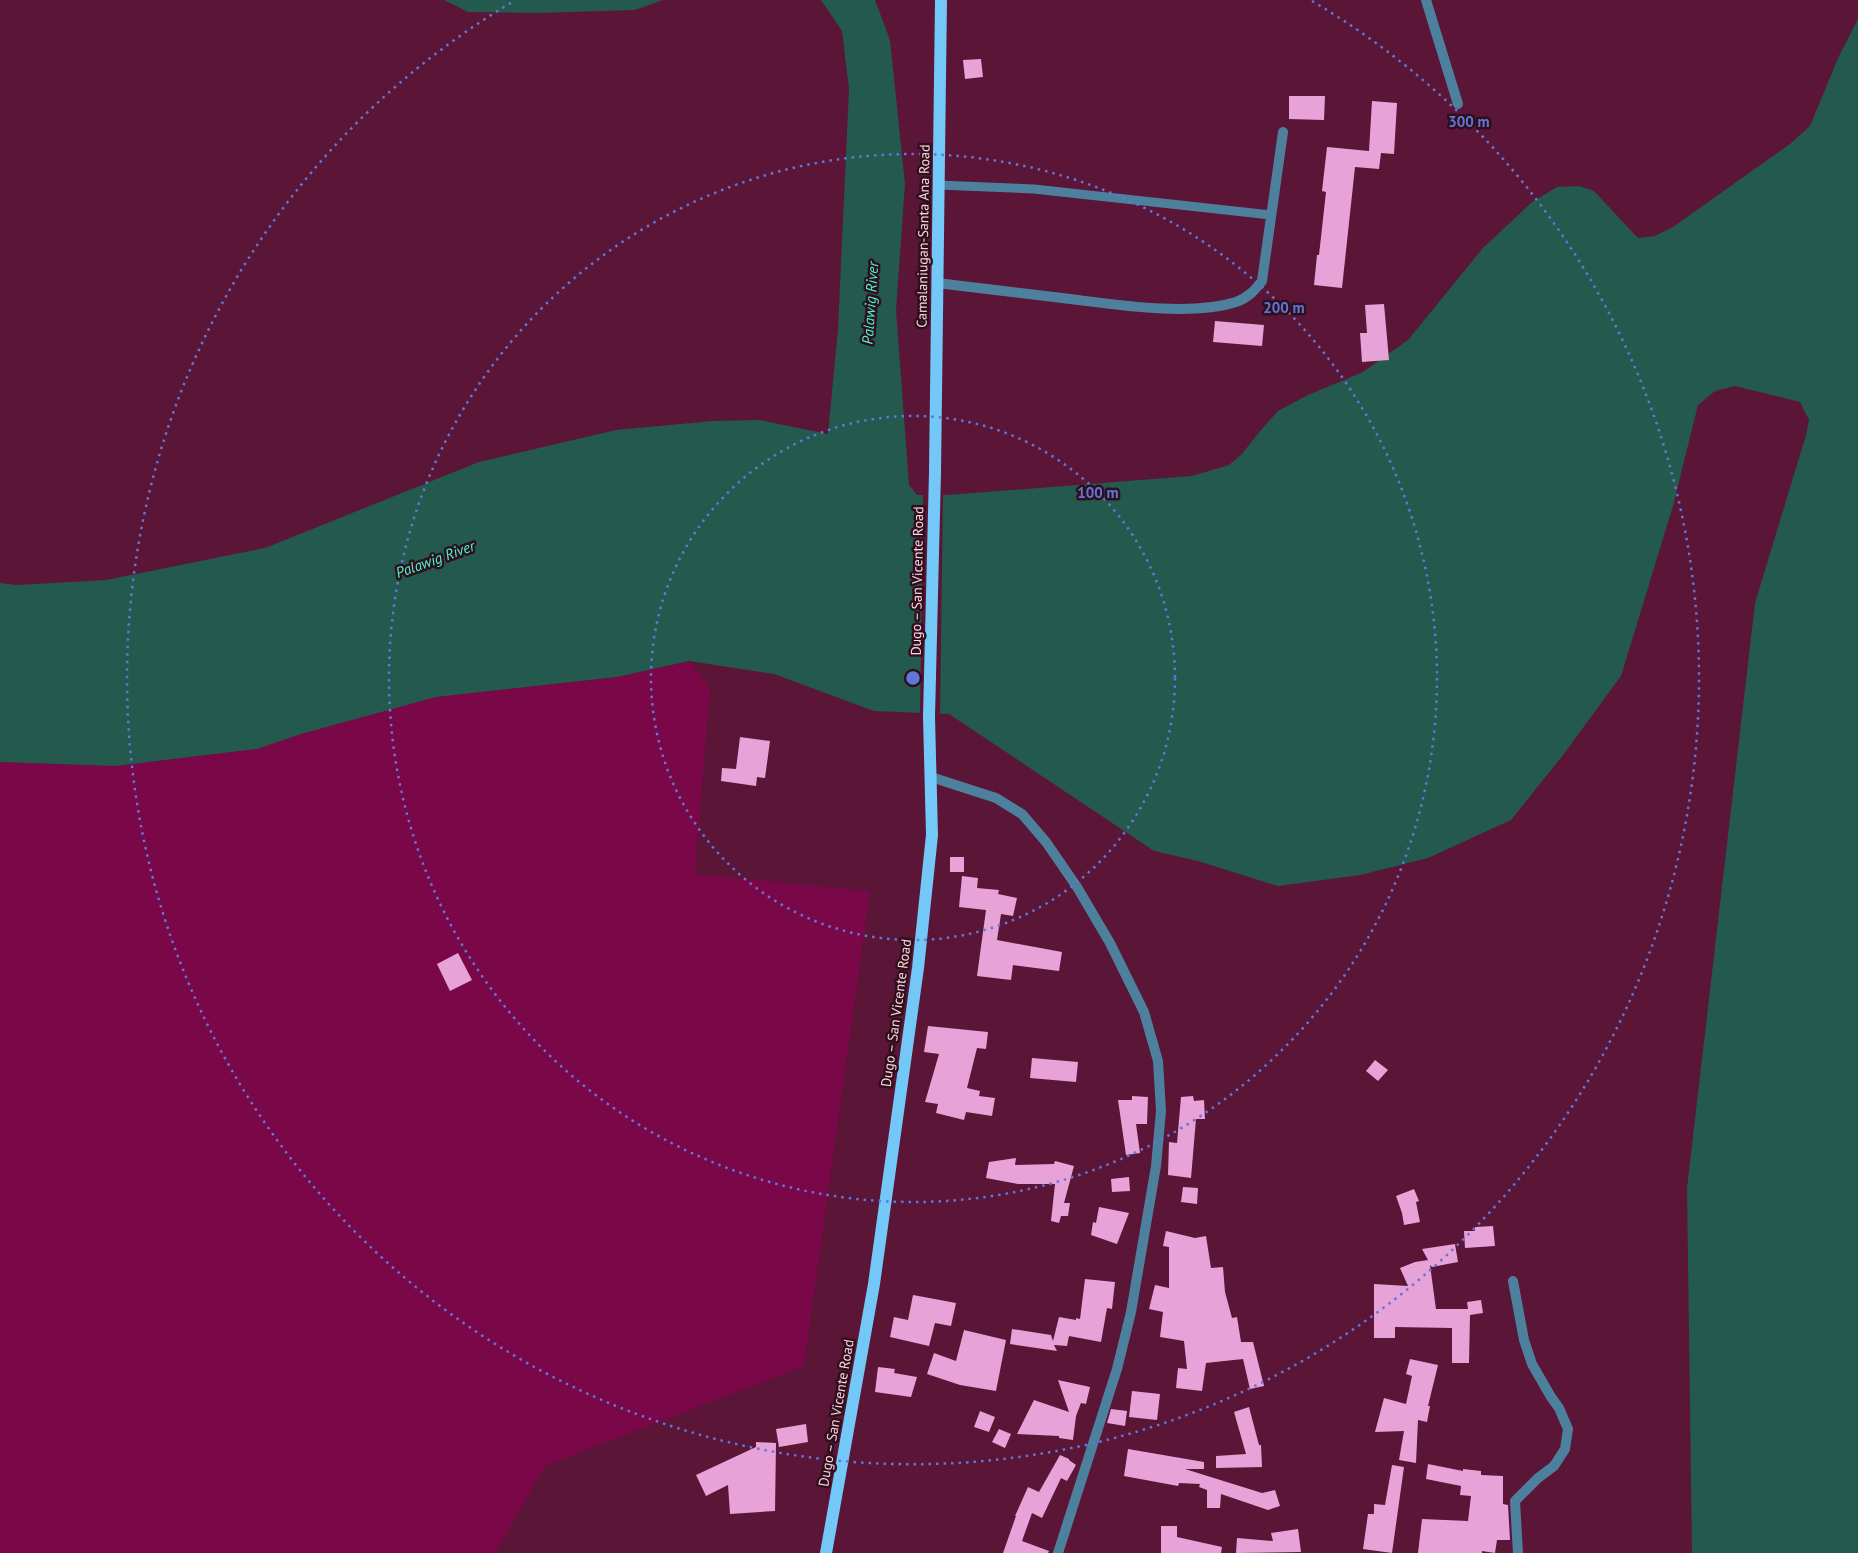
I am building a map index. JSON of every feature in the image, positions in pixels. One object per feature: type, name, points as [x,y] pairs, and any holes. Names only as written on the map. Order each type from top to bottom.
[{"type":"main road","name":"Camalaniugan-Santa Ana Road","points":[[935,472],[941,0]]},
{"type":"main road","name":"Dugo – San Vicente Road","points":[[826,1553],[874,1284],[918,968],[932,835],[929,717],[935,472]]},
{"type":"street","points":[[1426,0],[1458,104]]},
{"type":"street","points":[[937,283],[1110,304],[1171,308],[1215,306],[1237,302],[1252,293],[1262,281],[1283,132]]},
{"type":"street","points":[[931,778],[996,798],[1022,814],[1046,842],[1077,886],[1110,943],[1144,1012],[1158,1061],[1161,1111],[1156,1166],[1130,1312],[1117,1369],[1058,1553]]},
{"type":"street","points":[[1514,1281],[1524,1340],[1532,1364],[1559,1408],[1568,1429],[1565,1449],[1554,1466],[1528,1487],[1515,1501],[1518,1553]]},
{"type":"lane","points":[[938,184],[1034,189],[1271,215]]},
{"type":"shaded area","points":[[689,661],[710,688],[695,874],[870,891],[804,1366],[545,1466],[495,1553],[0,1553],[0,762],[115,766],[257,749],[301,734],[436,697],[617,677]]},
{"type":"water","points":[[444,0],[663,0],[635,10],[538,13],[468,12]]},
{"type":"water","name":"Palawig River","points":[[821,0],[875,0],[890,40],[905,184],[896,310],[909,485],[917,495],[947,495],[1192,476],[1229,465],[1241,455],[1278,411],[1308,395],[1363,372],[1408,340],[1483,248],[1532,202],[1557,187],[1579,186],[1594,191],[1638,238],[1655,236],[1673,227],[1790,144],[1810,126],[1839,56],[1858,19],[1858,1553],[1692,1553],[1687,1188],[1755,603],[1806,435],[1809,420],[1800,402],[1735,386],[1715,391],[1698,405],[1673,506],[1621,676],[1563,755],[1511,820],[1428,858],[1360,875],[1278,886],[1198,861],[1154,851],[949,714],[874,711],[774,674],[689,661],[617,677],[436,697],[301,734],[257,749],[115,766],[0,762],[0,583],[16,585],[106,580],[265,548],[479,462],[616,430],[713,421],[760,420],[828,434],[838,329],[849,89],[842,31]]},
{"type":"pier","points":[[943,492],[940,716],[920,715],[923,493]]},
{"type":"building","points":[[981,59],[983,77],[965,79],[963,60]]},
{"type":"building","points":[[1289,96],[1325,96],[1324,120],[1289,119]]},
{"type":"building","points":[[1372,101],[1397,103],[1394,154],[1381,153],[1379,169],[1355,167],[1342,288],[1314,285],[1326,192],[1322,191],[1327,147],[1369,151]]},
{"type":"building","points":[[1384,304],[1389,360],[1362,362],[1360,333],[1367,333],[1365,305]]},
{"type":"building","points":[[1215,321],[1264,325],[1262,346],[1213,342]]},
{"type":"building","points":[[740,737],[770,741],[765,778],[757,777],[756,786],[721,781],[722,768],[736,769]]},
{"type":"building","points":[[950,857],[964,857],[964,872],[950,872]]},
{"type":"building","points":[[962,876],[978,878],[977,888],[999,890],[998,894],[1017,898],[1013,916],[1001,914],[997,940],[1062,952],[1059,971],[1013,965],[1011,980],[977,976],[986,910],[959,907]]},
{"type":"building","points":[[458,953],[472,980],[450,991],[437,964]]},
{"type":"building","points":[[928,1026],[988,1032],[986,1049],[977,1048],[967,1088],[980,1091],[979,1096],[995,1098],[992,1116],[966,1112],[964,1120],[936,1113],[938,1104],[925,1102],[939,1054],[924,1052]]},
{"type":"building","points":[[1032,1058],[1078,1062],[1076,1082],[1030,1078]]},
{"type":"building","points":[[1375,1060],[1388,1070],[1378,1081],[1366,1071]]},
{"type":"building","points":[[1132,1096],[1148,1097],[1147,1124],[1136,1124],[1140,1153],[1126,1155],[1118,1100],[1132,1100]]},
{"type":"building","points":[[1193,1096],[1194,1101],[1204,1100],[1205,1119],[1196,1119],[1191,1178],[1168,1175],[1169,1142],[1177,1143],[1181,1097]]},
{"type":"building","points":[[1016,1158],[1015,1165],[1054,1164],[1055,1161],[1074,1166],[1064,1203],[1070,1203],[1068,1216],[1061,1216],[1059,1223],[1051,1221],[1055,1184],[1018,1184],[986,1178],[989,1162]]},
{"type":"building","points":[[1129,1177],[1130,1191],[1112,1192],[1111,1179]]},
{"type":"building","points":[[1183,1187],[1198,1188],[1197,1204],[1181,1202]]},
{"type":"building","points":[[1414,1189],[1419,1201],[1416,1202],[1420,1222],[1404,1225],[1396,1196]]},
{"type":"building","points":[[1099,1207],[1129,1213],[1117,1244],[1091,1235],[1093,1222],[1096,1223]]},
{"type":"building","points":[[1493,1226],[1495,1246],[1465,1248],[1464,1231],[1475,1231],[1475,1227]]},
{"type":"building","points":[[1166,1231],[1195,1238],[1206,1236],[1211,1268],[1223,1267],[1225,1292],[1232,1318],[1237,1317],[1241,1342],[1253,1342],[1264,1386],[1250,1389],[1243,1359],[1206,1363],[1202,1391],[1176,1388],[1178,1368],[1187,1369],[1184,1341],[1160,1337],[1163,1312],[1149,1309],[1155,1285],[1169,1288],[1169,1247],[1163,1246]]},
{"type":"building","points":[[1455,1244],[1458,1262],[1432,1267],[1430,1265],[1436,1309],[1468,1309],[1467,1302],[1481,1300],[1483,1313],[1470,1315],[1469,1363],[1452,1363],[1452,1328],[1395,1327],[1395,1338],[1374,1338],[1374,1284],[1408,1286],[1400,1268],[1415,1262],[1428,1260],[1422,1249]]},
{"type":"building","points":[[1085,1279],[1115,1282],[1112,1309],[1107,1308],[1101,1342],[1069,1336],[1067,1346],[1054,1345],[1057,1351],[1010,1344],[1012,1329],[1051,1335],[1053,1341],[1059,1317],[1080,1319]]},
{"type":"building","points":[[913,1295],[956,1303],[951,1326],[935,1323],[929,1346],[890,1337],[894,1317],[908,1320]]},
{"type":"building","points":[[964,1330],[1006,1340],[996,1391],[960,1385],[927,1374],[934,1353],[956,1361]]},
{"type":"building","points":[[1410,1359],[1438,1365],[1428,1406],[1430,1406],[1427,1422],[1418,1420],[1416,1463],[1399,1460],[1404,1431],[1375,1432],[1384,1398],[1406,1404],[1412,1376],[1406,1374]]},
{"type":"building","points":[[878,1367],[895,1369],[894,1373],[917,1377],[911,1397],[875,1392]]},
{"type":"building","points":[[1058,1380],[1090,1387],[1086,1404],[1081,1403],[1076,1416],[1073,1440],[1059,1438],[1059,1436],[1017,1434],[1034,1400],[1069,1412]]},
{"type":"building","points":[[1132,1391],[1160,1394],[1157,1420],[1129,1417]]},
{"type":"building","points":[[1249,1407],[1259,1445],[1261,1445],[1262,1467],[1216,1468],[1216,1456],[1246,1454],[1234,1412]]},
{"type":"building","points":[[1111,1409],[1127,1411],[1125,1426],[1107,1423]]},
{"type":"building","points":[[980,1411],[995,1417],[989,1432],[974,1427]]},
{"type":"building","points":[[806,1424],[808,1442],[779,1447],[776,1429]]},
{"type":"building","points":[[999,1429],[1011,1434],[1005,1448],[992,1442]]},
{"type":"building","points":[[756,1442],[776,1443],[775,1511],[730,1514],[728,1485],[706,1496],[696,1475],[756,1447]]},
{"type":"building","points":[[1128,1449],[1204,1462],[1204,1469],[1185,1469],[1262,1493],[1275,1490],[1280,1506],[1268,1510],[1221,1494],[1220,1508],[1207,1508],[1207,1490],[1199,1487],[1200,1484],[1179,1483],[1178,1486],[1124,1476]]},
{"type":"building","points":[[1060,1455],[1076,1465],[1067,1481],[1061,1478],[1042,1518],[1032,1513],[1022,1541],[1049,1551],[1048,1553],[1003,1553],[1015,1516],[1028,1487],[1039,1492]]},
{"type":"building","points":[[1428,1464],[1463,1471],[1463,1469],[1481,1471],[1481,1475],[1503,1476],[1503,1504],[1508,1505],[1510,1540],[1497,1540],[1495,1553],[1482,1551],[1482,1553],[1418,1553],[1422,1519],[1468,1521],[1471,1496],[1460,1495],[1461,1486],[1426,1479]]},
{"type":"building","points":[[1392,1465],[1404,1467],[1392,1553],[1363,1549],[1368,1514],[1374,1514],[1374,1504],[1385,1505]]},
{"type":"building","points":[[1161,1526],[1177,1526],[1177,1537],[1222,1547],[1221,1553],[1161,1553]]},
{"type":"building","points":[[1298,1529],[1301,1552],[1236,1553],[1237,1538],[1273,1541],[1271,1533]]}]
